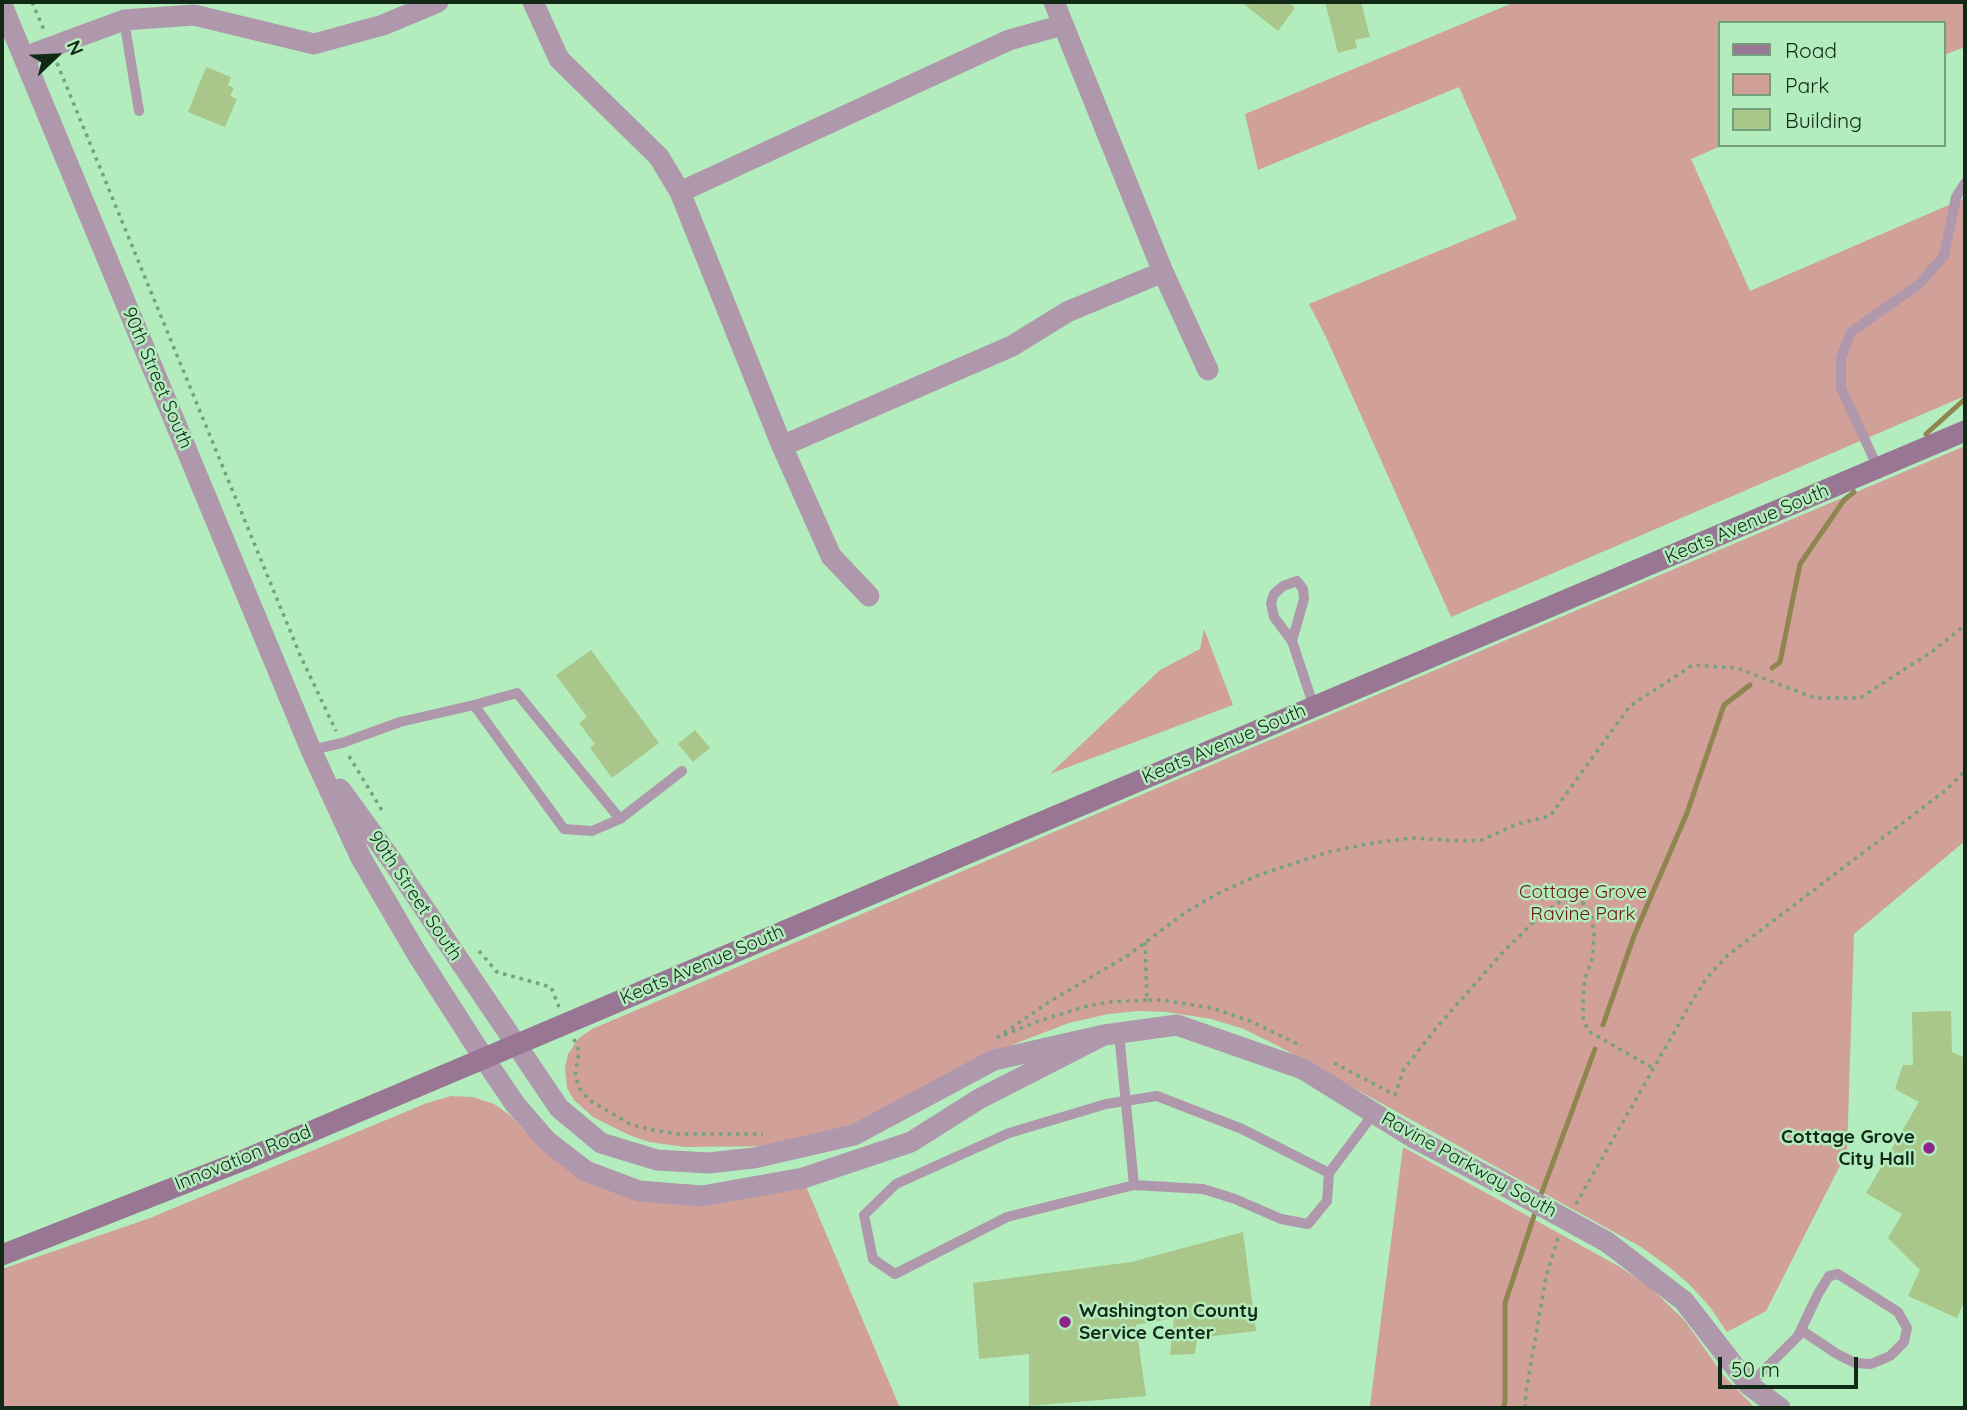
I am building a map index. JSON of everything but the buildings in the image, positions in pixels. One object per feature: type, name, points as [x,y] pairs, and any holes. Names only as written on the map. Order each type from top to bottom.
[{"type":"main road","name":"Keats Avenue South","points":[[483,1057],[1965,431]]},
{"type":"main road","name":"Innovation Road","points":[[2,1255],[244,1160],[483,1057]]},
{"type":"street","points":[[24,57],[124,20],[194,15],[314,44],[383,25],[438,2]]},
{"type":"street","points":[[533,2],[559,59],[659,157],[680,192],[782,446],[831,556],[869,596]]},
{"type":"street","points":[[1054,2],[1163,272],[1208,370]]},
{"type":"street","name":"90th Street South","points":[[2,5],[312,750],[361,858],[417,954],[483,1057]]},
{"type":"street","points":[[680,192],[1009,40],[1063,25]]},
{"type":"street","points":[[782,446],[1012,346],[1067,312],[1163,272]]},
{"type":"street","name":"90th Street South","points":[[312,750],[393,862],[515,1044]]},
{"type":"street","name":"Ravine Parkway South","points":[[515,1044],[559,1108],[601,1143],[657,1160],[708,1163],[754,1158],[854,1135],[994,1060],[1111,1034],[1177,1025],[1303,1069],[1413,1138],[1607,1242],[1684,1301],[1749,1385],[1780,1408]]},
{"type":"street","name":"Ravine Parkway South","points":[[483,1057],[515,1104],[547,1141],[586,1171],[639,1191],[702,1196],[803,1178],[911,1142],[979,1099],[1111,1034]]},
{"type":"lane","points":[[124,20],[139,111]]},
{"type":"lane","points":[[1878,468],[1841,388],[1841,358],[1852,332],[1918,285],[1944,256],[1956,197],[1965,183]]},
{"type":"lane","points":[[1292,641],[1304,599],[1303,589],[1297,581],[1283,586],[1274,594],[1271,603],[1274,617],[1292,641],[1314,707]]},
{"type":"lane","points":[[312,750],[342,743],[400,722],[517,693],[620,819]]},
{"type":"lane","points":[[474,705],[564,828],[592,831],[620,819],[682,771]]},
{"type":"lane","points":[[1111,1034],[1124,1102],[1134,1185]]},
{"type":"lane","points":[[1329,1173],[1242,1129],[1157,1096],[1106,1104],[1009,1133],[896,1184],[864,1215],[873,1259],[895,1274],[1007,1217],[1134,1185],[1203,1189],[1235,1199],[1281,1219],[1308,1224],[1327,1201],[1329,1173],[1374,1113]]},
{"type":"lane","points":[[1749,1385],[1798,1336],[1823,1284],[1829,1276],[1838,1274],[1898,1312],[1907,1328],[1904,1342],[1890,1356],[1871,1364],[1855,1363],[1801,1330]]},
{"type":"path","points":[[32,2],[300,655],[342,743],[387,818]]},
{"type":"path","points":[[1311,1051],[1250,1021],[1212,1008],[1162,1000],[1110,1002],[1083,1007],[996,1038],[1052,1000],[1127,957],[1186,912],[1220,892],[1259,875],[1329,852],[1410,838],[1482,840],[1517,824],[1550,816],[1630,706],[1693,665],[1738,668],[1815,698],[1860,698],[1933,651],[1965,625]]},
{"type":"path","points":[[1574,1209],[1706,979],[1728,956],[1947,790],[1965,771]]},
{"type":"path","points":[[1323,1057],[1395,1095],[1404,1069],[1505,950],[1543,913],[1560,902],[1572,899],[1583,903],[1591,914],[1594,934],[1593,956],[1585,978],[1583,997],[1583,1017],[1588,1031],[1653,1068]]},
{"type":"path","points":[[1145,942],[1147,1000]]},
{"type":"path","points":[[472,944],[497,972],[551,988],[579,1051],[575,1076],[580,1089],[589,1100],[630,1124],[652,1130],[679,1134],[774,1135]]},
{"type":"path","points":[[1525,1408],[1546,1277],[1560,1232]]},
{"type":"green space","points":[[1515,2],[1965,2],[1965,47],[1946,54],[1946,21],[1718,21],[1718,147],[1691,159],[1750,291],[1965,198],[1965,396],[1451,617],[1309,304],[1517,219],[1459,87],[1258,170],[1245,114]]},
{"type":"green space","name":"Cottage Grove Ravine Park","points":[[1965,446],[1965,841],[1854,934],[1847,1152],[1766,1311],[1727,1332],[1710,1307],[1689,1284],[1641,1247],[1278,1046],[1244,1029],[1211,1019],[1139,1011],[1108,1014],[1069,1023],[1001,1049],[869,1117],[787,1146],[685,1147],[649,1142],[593,1117],[574,1100],[567,1088],[565,1067],[568,1054],[579,1038],[592,1029]]},
{"type":"green space","points":[[1204,629],[1233,705],[1050,774],[1160,670],[1200,649]]},
{"type":"green space","points":[[451,1096],[473,1097],[494,1104],[511,1116],[532,1139],[620,1192],[805,1184],[900,1408],[2,1408],[2,1269],[150,1218],[427,1103]]},
{"type":"green space","points":[[1403,1147],[1620,1267],[1650,1287],[1685,1321],[1724,1376],[1755,1408],[1363,1408],[1370,1406]]},
{"type":"waterway","points":[[1926,434],[1965,399]]},
{"type":"waterway","points":[[1772,668],[1780,662],[1800,564],[1844,500],[1854,492]]},
{"type":"waterway","points":[[1603,1025],[1634,936],[1687,813],[1724,705],[1750,685]]},
{"type":"waterway","points":[[1539,1200],[1595,1049]]},
{"type":"waterway","points":[[1503,1408],[1505,1303],[1536,1210]]},
{"type":"place","name":"Cottage Grove City Hall","points":[[1929,1148]]},
{"type":"place","name":"Washington County Service Center","points":[[1065,1322]]}]
